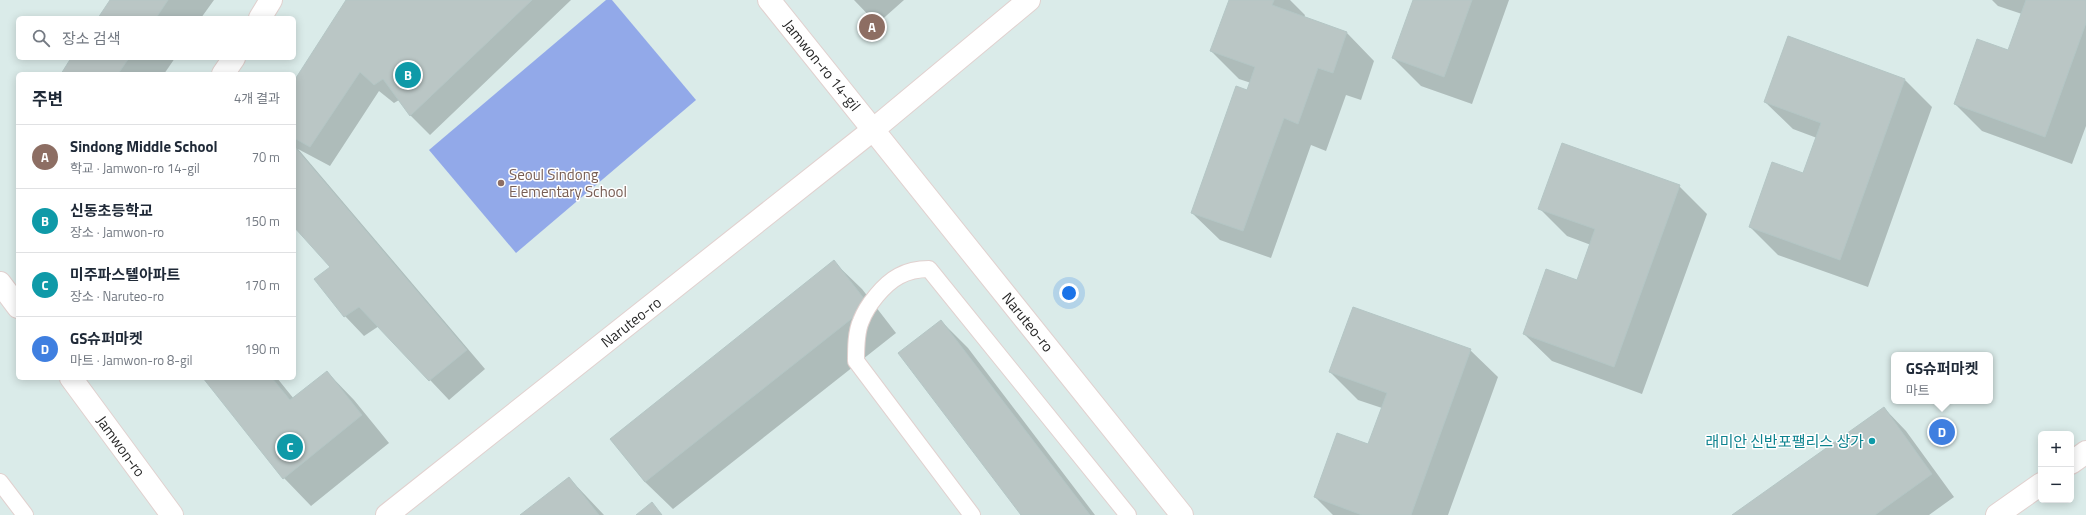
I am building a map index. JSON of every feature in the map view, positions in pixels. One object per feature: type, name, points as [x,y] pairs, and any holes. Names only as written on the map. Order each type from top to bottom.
[{"type":"main road","points":[[261,16],[271,0]]},
{"type":"main road","name":"Jamwon-ro 14-gil","points":[[769,0],[874,129]]},
{"type":"main road","name":"Naruteo-ro","points":[[387,515],[874,129],[1030,0]]},
{"type":"main road","points":[[224,72],[233,60]]},
{"type":"main road","name":"Naruteo-ro","points":[[874,129],[1182,515]]},
{"type":"main road","points":[[0,283],[16,304]]},
{"type":"main road","name":"Jamwon-ro","points":[[72,380],[172,515]]},
{"type":"main road","points":[[2074,461],[2086,452]]},
{"type":"main road","points":[[1997,515],[2038,486]]},
{"type":"lane","points":[[972,515],[856,361],[861,321],[872,300],[898,276],[917,269],[929,269],[1128,515]]},
{"type":"lane","points":[[0,482],[25,515]]},
{"type":"shaded area","points":[[606,0],[612,0],[696,100],[516,253],[429,150]]},
{"type":"building","points":[[110,0],[168,0],[157,16],[99,16]]},
{"type":"building","points":[[346,0],[532,0],[410,116],[383,79],[374,85],[360,72],[310,147],[296,139],[296,78]]},
{"type":"building","points":[[1229,0],[1274,0],[1272,5],[1347,32],[1333,73],[1318,68],[1298,124],[1284,118],[1243,231],[1191,213],[1236,86],[1247,90],[1255,67],[1210,51]]},
{"type":"building","points":[[1413,0],[1472,0],[1444,77],[1392,58]]},
{"type":"building","points":[[2026,0],[2086,0],[2086,23],[2045,137],[1954,104],[1977,39],[2008,50]]},
{"type":"building","points":[[1788,36],[1905,79],[1840,260],[1749,227],[1772,162],[1803,173],[1821,123],[1764,102]]},
{"type":"building","points":[[70,60],[128,60],[119,72],[62,72]]},
{"type":"building","points":[[1562,143],[1680,185],[1614,367],[1523,334],[1546,269],[1577,280],[1595,229],[1538,209]]},
{"type":"building","points":[[296,148],[467,350],[429,381],[359,307],[344,317],[314,279],[330,267],[296,229]]},
{"type":"building","points":[[834,260],[869,305],[645,482],[610,439]]},
{"type":"building","points":[[1353,307],[1471,349],[1411,515],[1362,515],[1314,497],[1337,433],[1368,444],[1387,393],[1329,372]]},
{"type":"building","points":[[941,320],[1090,515],[1021,515],[898,353]]},
{"type":"building","points":[[327,371],[362,415],[283,479],[205,380],[274,380],[290,400]]},
{"type":"building","name":"래미안 신반포팰리스 상가","points":[[1884,407],[1932,474],[1875,515],[1732,515]]},
{"type":"building","points":[[569,477],[599,515],[520,515]]},
{"type":"building","points":[[652,502],[662,515],[636,515]]},
{"type":"place","name":"Sindong Middle School","points":[[872,27]]},
{"type":"place","name":"신동초등학교","points":[[408,75]]},
{"type":"place","name":"Seoul Sindong Elementary School","points":[[501,183]]},
{"type":"place","name":"GS슈퍼마켓","points":[[1942,432]]},
{"type":"place","name":"래미안 신반포팰리스 상가","points":[[1872,441]]},
{"type":"place","name":"미주파스텔아파트","points":[[290,447]]}]
